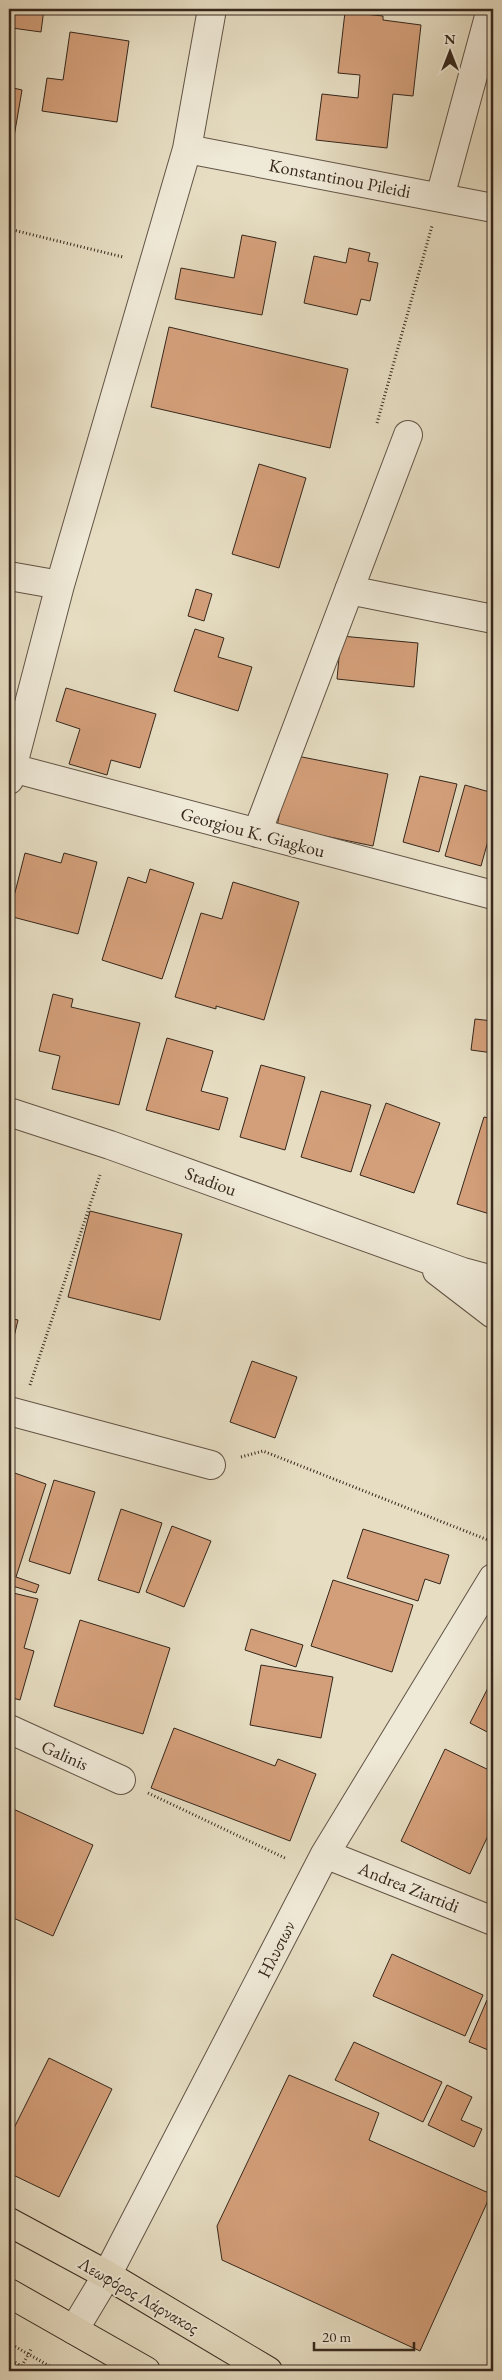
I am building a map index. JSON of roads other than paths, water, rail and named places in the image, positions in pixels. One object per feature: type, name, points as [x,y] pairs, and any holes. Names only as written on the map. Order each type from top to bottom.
[{"type":"main road","name":"Λεωφόρος Λάρνακος","points":[[9,2222],[107,2275],[268,2371]]},
{"type":"main road","points":[[9,2293],[146,2371]]},
{"type":"street","points":[[10,774],[60,585],[186,149],[212,9]]},
{"type":"street","points":[[440,197],[491,9]]},
{"type":"street","name":"Konstantinou Pileidi","points":[[186,149],[493,208]]},
{"type":"street","points":[[257,833],[408,435]]},
{"type":"street","points":[[9,576],[60,585]]},
{"type":"street","points":[[350,590],[493,619]]},
{"type":"street","name":"Georgiou K. Giagkou","points":[[10,774],[257,833],[493,895]]},
{"type":"street","name":"Stadiou","points":[[9,1112],[110,1145],[412,1252],[463,1272],[493,1280]]},
{"type":"street","name":"Stadiou","points":[[412,1252],[493,1314]]},
{"type":"street","points":[[15,1412],[212,1465]]},
{"type":"street","name":"Ηλυσιων","points":[[74,2330],[107,2275],[320,1863],[493,1578]]},
{"type":"street","name":"Galinis","points":[[9,1730],[121,1780]]},
{"type":"street","name":"Andrea Ziartidi","points":[[320,1863],[493,1921]]}]
